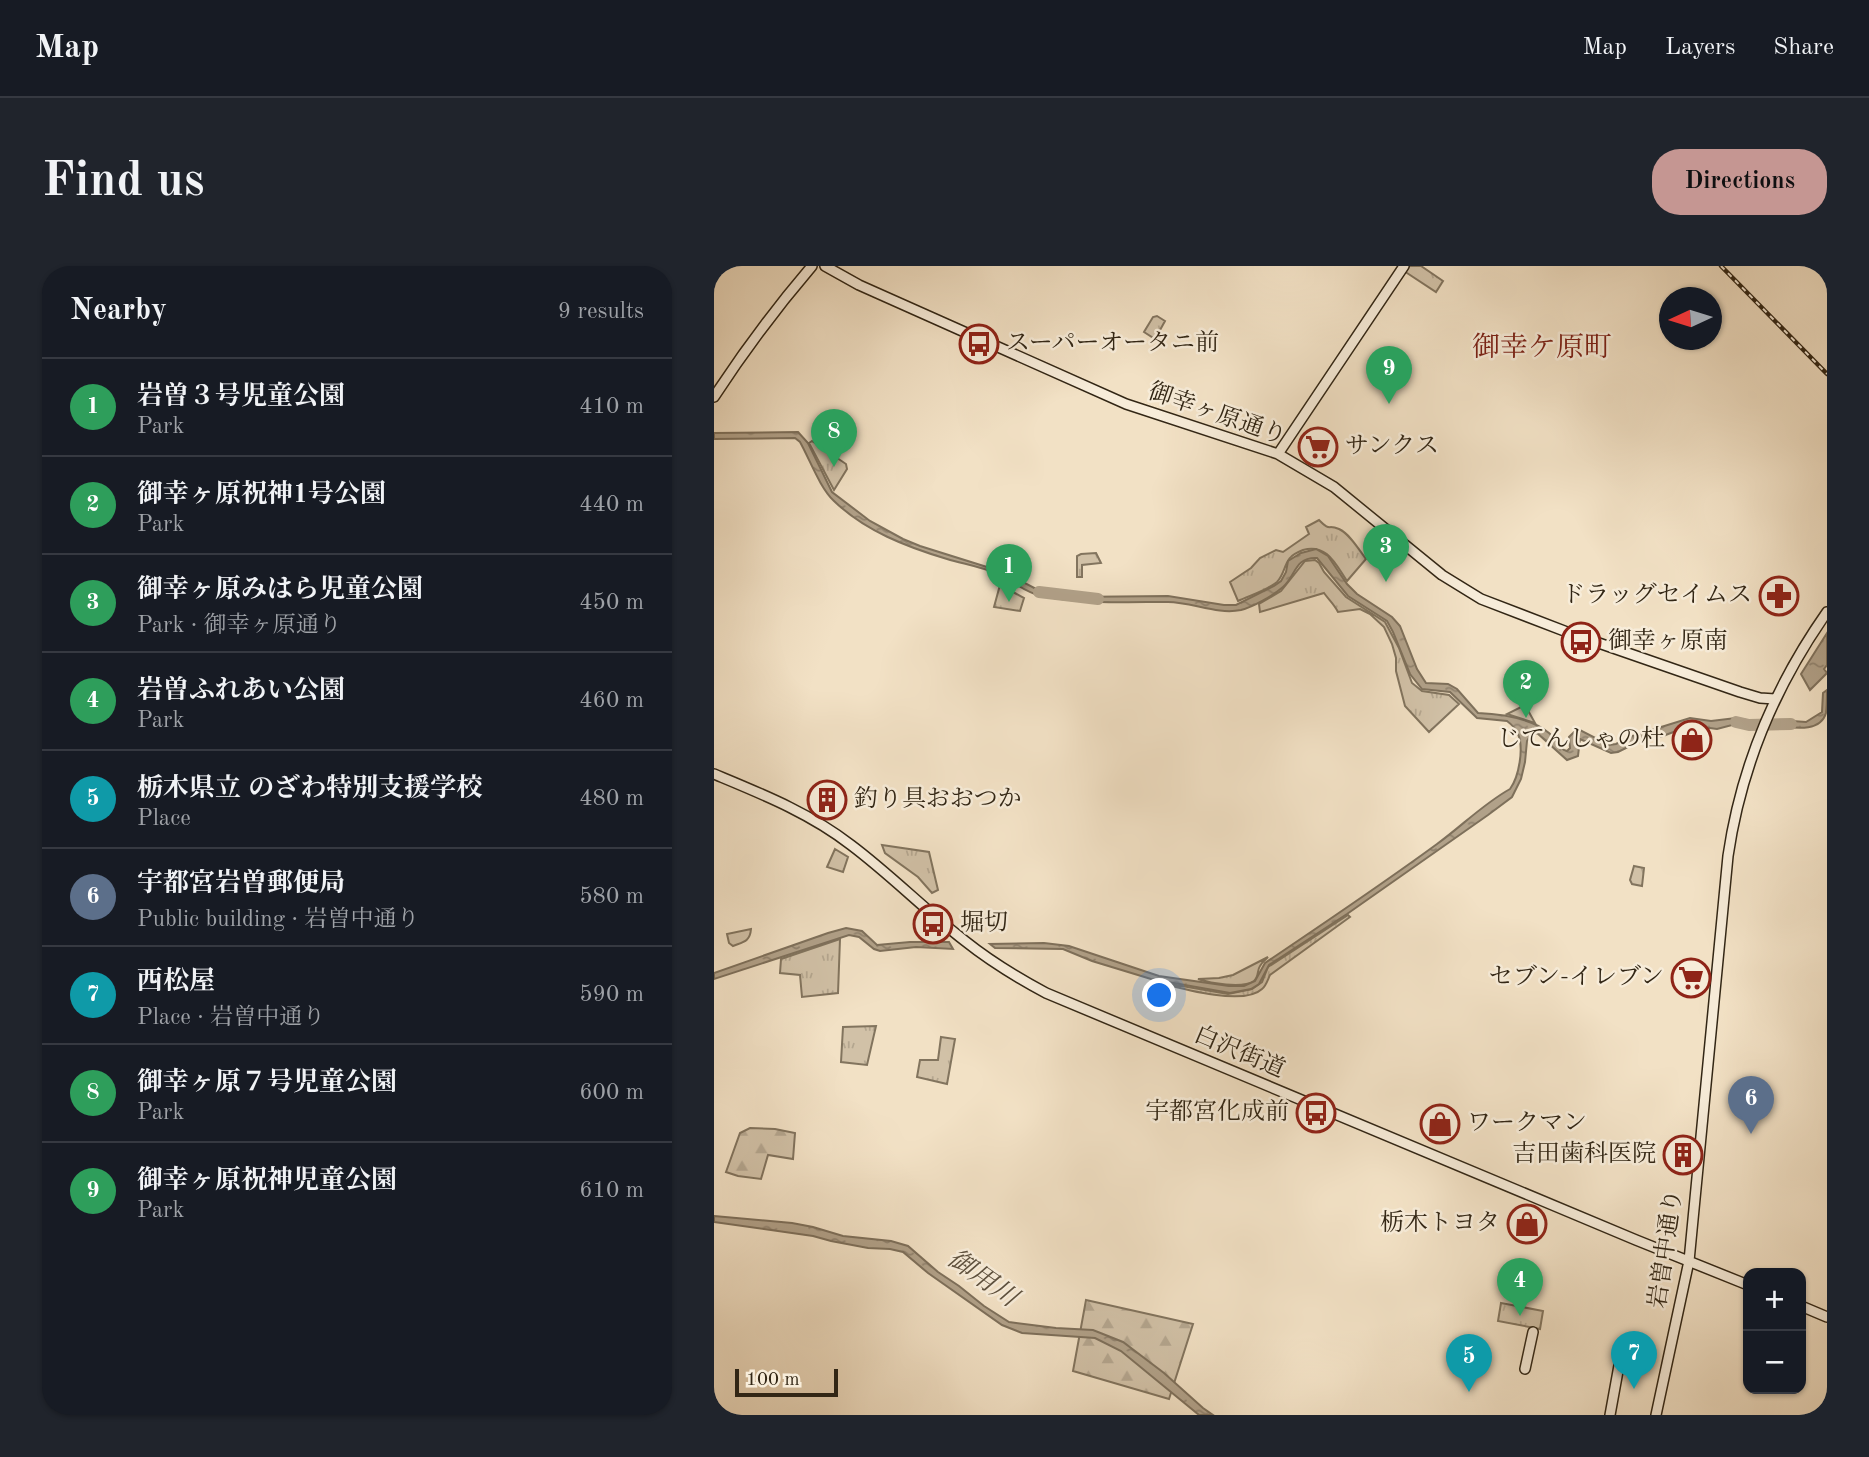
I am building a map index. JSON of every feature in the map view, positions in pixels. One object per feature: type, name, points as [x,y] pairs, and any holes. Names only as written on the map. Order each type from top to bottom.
[{"type":"street","points":[[714,397],[783,300],[812,266]]},
{"type":"street","name":"御幸ヶ原通り","points":[[825,266],[859,285],[1116,401],[1278,454],[1334,487],[1443,575],[1481,599],[1740,692],[1775,699]]},
{"type":"street","points":[[1278,454],[1404,266]]},
{"type":"street","points":[[1775,699],[1791,667],[1827,612]]},
{"type":"street","name":"岩曽中通り","points":[[1656,1415],[1689,1261],[1728,856],[1735,814],[1752,755],[1775,699]]},
{"type":"street","name":"白沢街道","points":[[714,774],[784,804],[834,832],[966,942],[1046,993],[1743,1283]]},
{"type":"street","points":[[1806,1308],[1827,1317]]},
{"type":"street","points":[[1525,1369],[1533,1332]]},
{"type":"street","points":[[1610,1415],[1622,1349]]},
{"type":"green space","points":[[1407,266],[1421,266],[1443,281],[1436,292],[1404,271]]},
{"type":"green space","points":[[1157,316],[1165,321],[1155,339],[1144,332],[1153,317]]},
{"type":"green space","points":[[812,441],[846,464],[847,469],[834,490],[809,443]]},
{"type":"green space","points":[[1319,520],[1327,527],[1339,529],[1347,535],[1366,559],[1347,581],[1335,562],[1325,553],[1303,550],[1290,558],[1277,582],[1238,601],[1230,582],[1251,568],[1260,558],[1276,550],[1283,552],[1309,534],[1306,527]]},
{"type":"green space","points":[[1096,553],[1101,563],[1082,565],[1082,577],[1077,577],[1077,556]]},
{"type":"green space","points":[[1315,560],[1346,597],[1385,622],[1399,648],[1412,683],[1422,691],[1449,695],[1459,704],[1429,732],[1405,706],[1392,644],[1384,627],[1370,614],[1360,609],[1338,612],[1324,593],[1260,612],[1259,604],[1281,591],[1305,561]]},
{"type":"green space","points":[[1000,585],[1024,598],[1020,611],[994,607]]},
{"type":"green space","points":[[1525,705],[1535,723],[1507,714]]},
{"type":"green space","points":[[882,845],[929,852],[938,890],[932,893],[918,877],[885,853]]},
{"type":"green space","points":[[835,849],[848,857],[843,872],[827,867]]},
{"type":"green space","points":[[1634,866],[1644,868],[1642,886],[1632,884],[1630,880]]},
{"type":"green space","points":[[1348,915],[1350,917],[1270,975],[1263,988],[1253,994],[1225,996],[1209,994],[1153,981],[1228,994],[1252,989],[1262,982],[1268,967]]},
{"type":"green space","points":[[751,929],[745,941],[733,946],[729,943],[727,934]]},
{"type":"green space","points":[[840,939],[838,993],[802,997],[800,975],[780,973],[781,959]]},
{"type":"green space","points":[[1268,957],[1259,968],[1256,979],[1249,983],[1226,984],[1198,979],[1233,975]]},
{"type":"green space","points":[[876,1026],[867,1065],[841,1062],[843,1027]]},
{"type":"green space","points":[[941,1037],[955,1039],[947,1084],[917,1077],[920,1060],[938,1060]]},
{"type":"green space","points":[[750,1128],[795,1133],[793,1159],[768,1155],[761,1179],[726,1172],[740,1133]]},
{"type":"green space","points":[[1086,1300],[1193,1324],[1169,1399],[1073,1371]]},
{"type":"green space","points":[[1501,1303],[1543,1311],[1540,1329],[1498,1321]]},
{"type":"water","points":[[798,432],[808,443],[832,492],[870,521],[920,546],[1006,573],[1038,590],[1069,597],[1168,596],[1236,605],[1281,581],[1288,561],[1301,553],[1316,549],[1328,556],[1357,594],[1392,617],[1400,626],[1417,669],[1426,683],[1448,684],[1457,689],[1478,713],[1506,716],[1534,724],[1549,733],[1564,750],[1570,748],[1569,737],[1580,730],[1609,745],[1690,718],[1711,721],[1736,718],[1752,721],[1750,728],[1732,725],[1717,729],[1695,726],[1611,753],[1580,739],[1578,756],[1567,760],[1537,733],[1530,736],[1521,779],[1512,797],[1347,914],[1269,965],[1259,984],[1251,989],[1230,993],[1151,979],[1063,949],[995,948],[990,944],[1044,943],[1069,946],[1159,976],[1244,986],[1255,981],[1265,963],[1395,874],[1510,789],[1520,762],[1518,734],[1507,721],[1477,718],[1450,692],[1422,689],[1410,674],[1387,621],[1348,596],[1317,558],[1300,564],[1287,583],[1269,597],[1241,610],[1223,611],[1177,603],[1088,601],[1041,596],[992,572],[902,543],[859,521],[829,495],[800,442],[795,438],[714,439],[714,433]]},
{"type":"water","points":[[1827,633],[1827,665],[1824,669],[1827,673],[1810,690],[1801,674]]},
{"type":"water","points":[[1827,690],[1826,713],[1818,724],[1804,728],[1775,726],[1777,720],[1806,722],[1822,712],[1823,693]]},
{"type":"water","points":[[846,928],[862,931],[877,945],[949,942],[953,949],[916,947],[880,951],[859,937],[849,935],[714,979],[714,973]]},
{"type":"water","points":[[714,1216],[792,1223],[843,1236],[891,1241],[908,1246],[938,1272],[1009,1322],[1093,1330],[1123,1342],[1213,1415],[1199,1415],[1121,1351],[1095,1338],[1022,1333],[1002,1325],[903,1252],[714,1222]]},
{"type":"waterway","points":[[1039,592],[1098,599]]},
{"type":"waterway","points":[[1736,722],[1749,725],[1791,724]]},
{"type":"railway","points":[[1721,266],[1827,374]]},
{"type":"place","name":"スーパーオータニ前","points":[[979,344]]},
{"type":"place","name":"御幸ヶ原祝神児童公園","points":[[1389,404]]},
{"type":"place","name":"サンクス","points":[[1318,447]]},
{"type":"place","name":"御幸ヶ原７号児童公園","points":[[834,467]]},
{"type":"place","name":"御幸ヶ原みはら児童公園","points":[[1386,582]]},
{"type":"place","name":"ドラッグセイムス","points":[[1779,596]]},
{"type":"place","name":"岩曽３号児童公園","points":[[1009,602]]},
{"type":"place","name":"御幸ヶ原南","points":[[1581,642]]},
{"type":"place","name":"御幸ヶ原祝神1号公園","points":[[1526,718]]},
{"type":"place","name":"じてんしゃの杜","points":[[1692,740]]},
{"type":"place","name":"釣り具おおつか","points":[[827,800]]},
{"type":"place","name":"堀切","points":[[933,924]]},
{"type":"place","name":"セブン-イレブン","points":[[1691,978]]},
{"type":"place","name":"宇都宮化成前","points":[[1316,1113]]},
{"type":"place","name":"ワークマン","points":[[1440,1124]]},
{"type":"place","name":"宇都宮岩曽郵便局","points":[[1751,1134]]},
{"type":"place","name":"吉田歯科医院","points":[[1683,1155]]},
{"type":"place","name":"栃木トヨタ","points":[[1527,1224]]},
{"type":"place","name":"岩曽ふれあい公園","points":[[1520,1316]]},
{"type":"place","name":"西松屋","points":[[1634,1389]]},
{"type":"place","name":"栃木県立 のざわ特別支援学校","points":[[1469,1392]]},
{"type":"district","name":"御幸ケ原町","points":[[1542,349]]},
{"type":"water label","name":"御用川","points":[[982,1279]]}]
